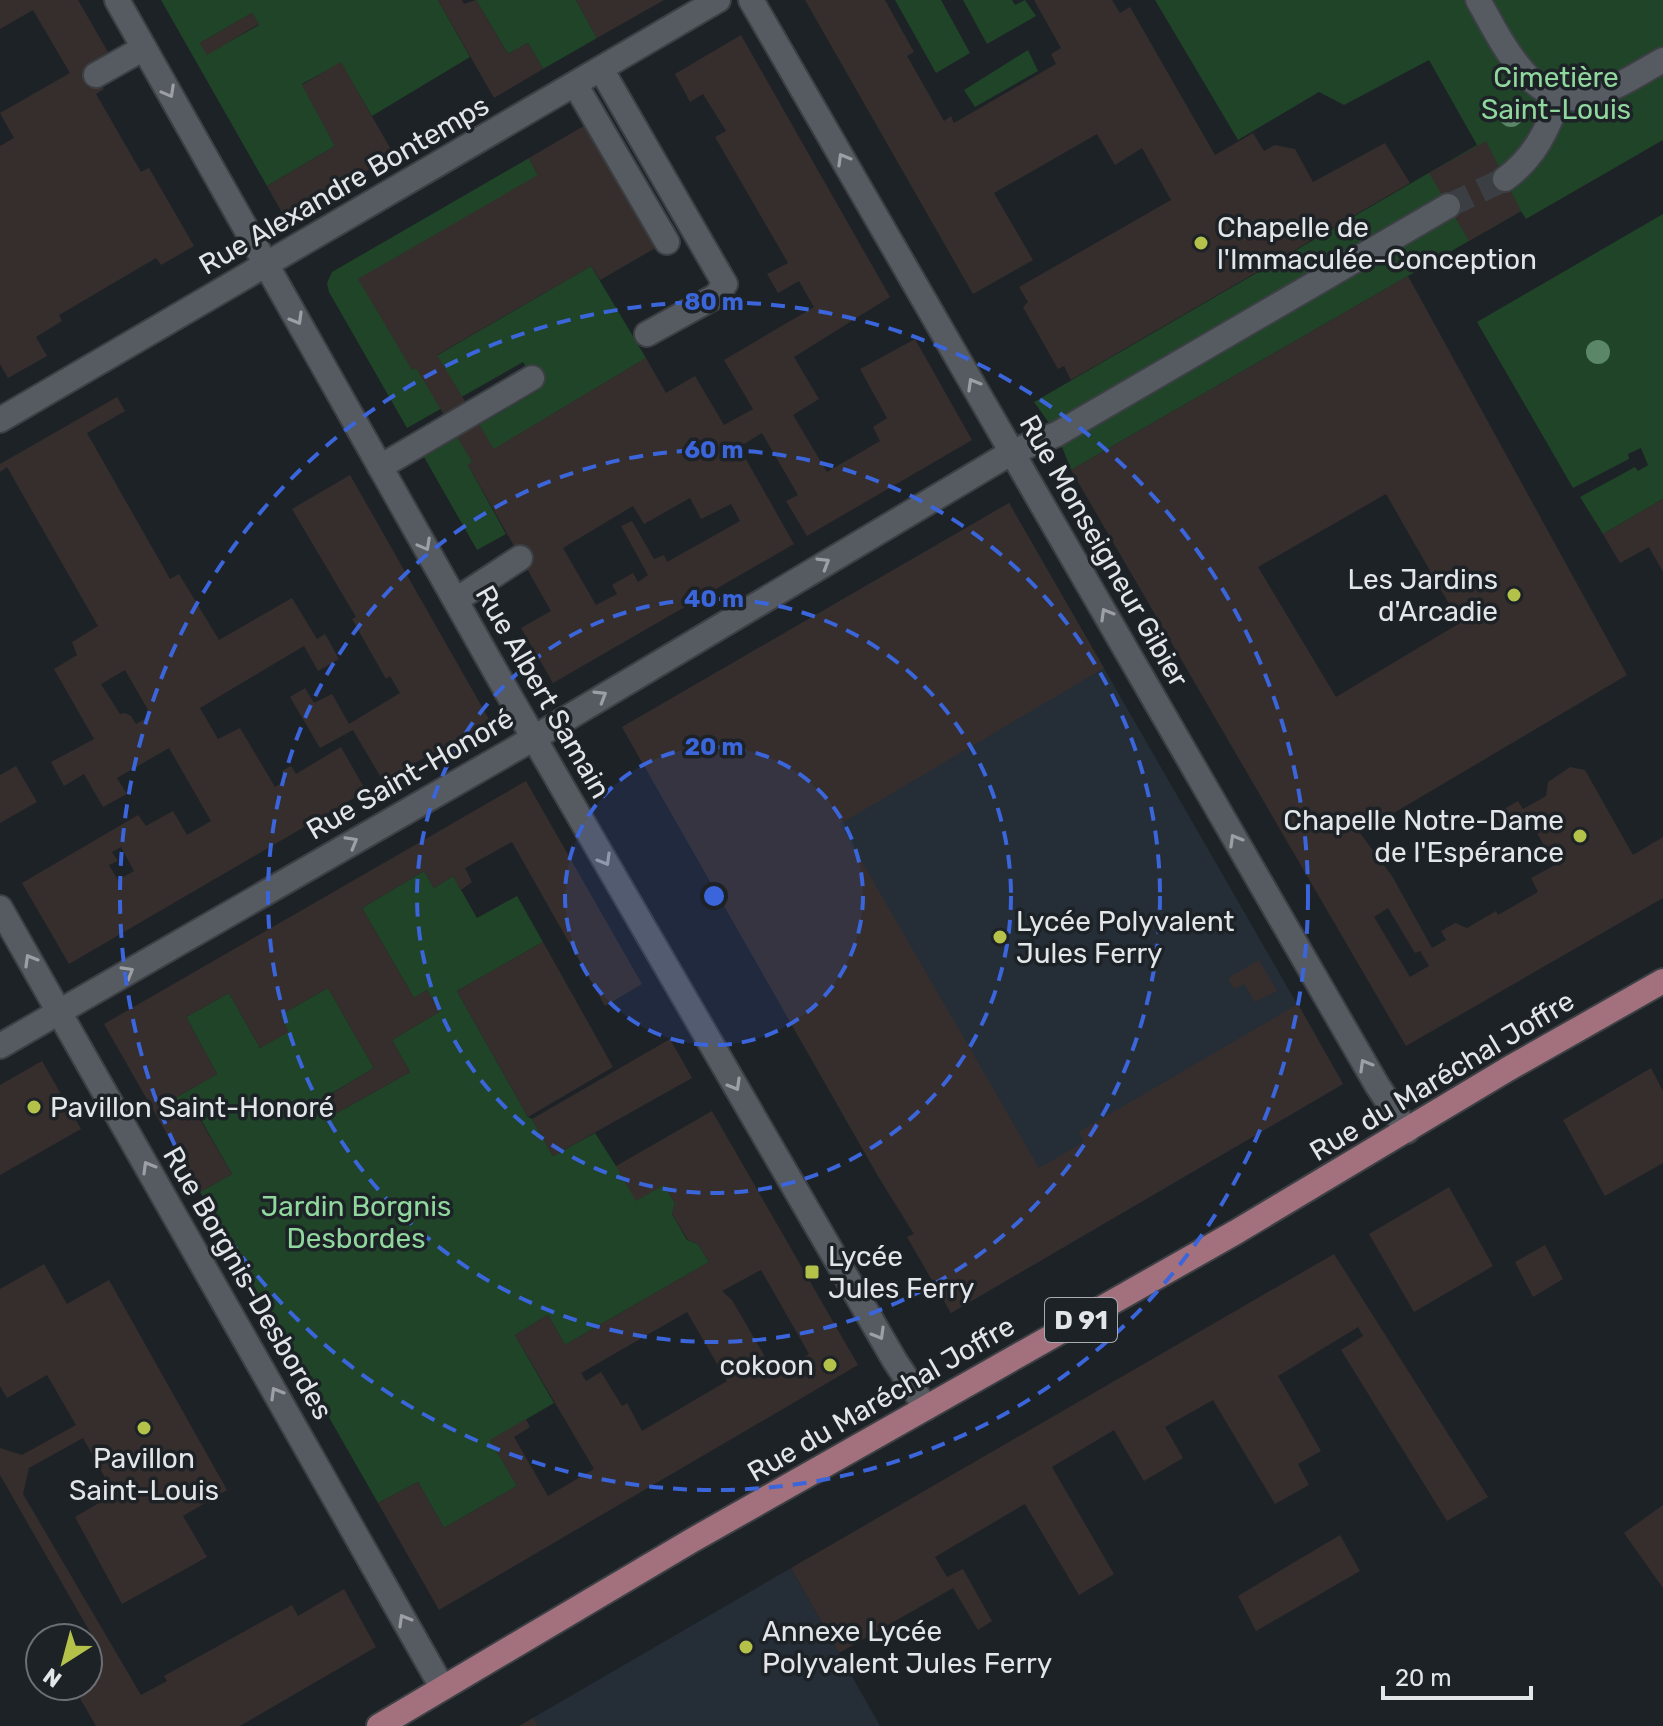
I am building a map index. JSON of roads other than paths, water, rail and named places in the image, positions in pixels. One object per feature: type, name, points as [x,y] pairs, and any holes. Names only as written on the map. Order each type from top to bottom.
[{"type":"main road","name":"Rue du Maréchal Joffre","points":[[379,1726],[691,1541],[1236,1232],[1508,1069],[1663,981]]},
{"type":"street","name":"Rue Albert Samain","points":[[117,0],[534,738],[895,1361],[926,1408]]},
{"type":"street","name":"Rue Alexandre Bontemps","points":[[0,420],[718,0]]},
{"type":"street","name":"Rue Monseigneur Gibier","points":[[751,0],[1377,1085],[1407,1131]]},
{"type":"street","points":[[1478,0],[1522,71],[1541,88],[1559,96],[1587,97],[1609,89],[1663,60]]},
{"type":"street","points":[[96,75],[144,48]]},
{"type":"street","points":[[601,69],[725,284],[716,296],[647,334]]},
{"type":"street","points":[[575,84],[667,242]]},
{"type":"street","points":[[1505,179],[1524,166],[1536,148],[1559,96]]},
{"type":"street","name":"Rue Saint-Honoré","points":[[0,1046],[534,738],[1012,452],[1057,434],[1448,206]]},
{"type":"street","points":[[380,467],[532,378]]},
{"type":"street","points":[[456,600],[520,558]]},
{"type":"street","name":"Rue Borgnis-Desbordes","points":[[0,908],[442,1687]]},
{"type":"tunnel","points":[[1448,206],[1505,179]]},
{"type":"place","name":"Chapelle de l'Immaculée-Conception","points":[[1201,243]]},
{"type":"place","name":"Les Jardins d'Arcadie","points":[[1514,595]]},
{"type":"place","name":"Chapelle Notre-Dame de l'Espérance","points":[[1580,836]]},
{"type":"place","name":"Lycée Polyvalent Jules Ferry","points":[[1000,937]]},
{"type":"place","name":"Pavillon Saint-Honoré","points":[[34,1107]]},
{"type":"place","name":"Lycée Jules Ferry","points":[[812,1272]]},
{"type":"place","name":"cokoon","points":[[830,1365]]},
{"type":"place","name":"Pavillon Saint-Louis","points":[[144,1428]]},
{"type":"place","name":"Annexe Lycée Polyvalent Jules Ferry","points":[[746,1647]]},
{"type":"park label","name":"Cimetière Saint-Louis","points":[[1556,93]]},
{"type":"park label","name":"Jardin Borgnis Desbordes","points":[[356,1222]]}]
